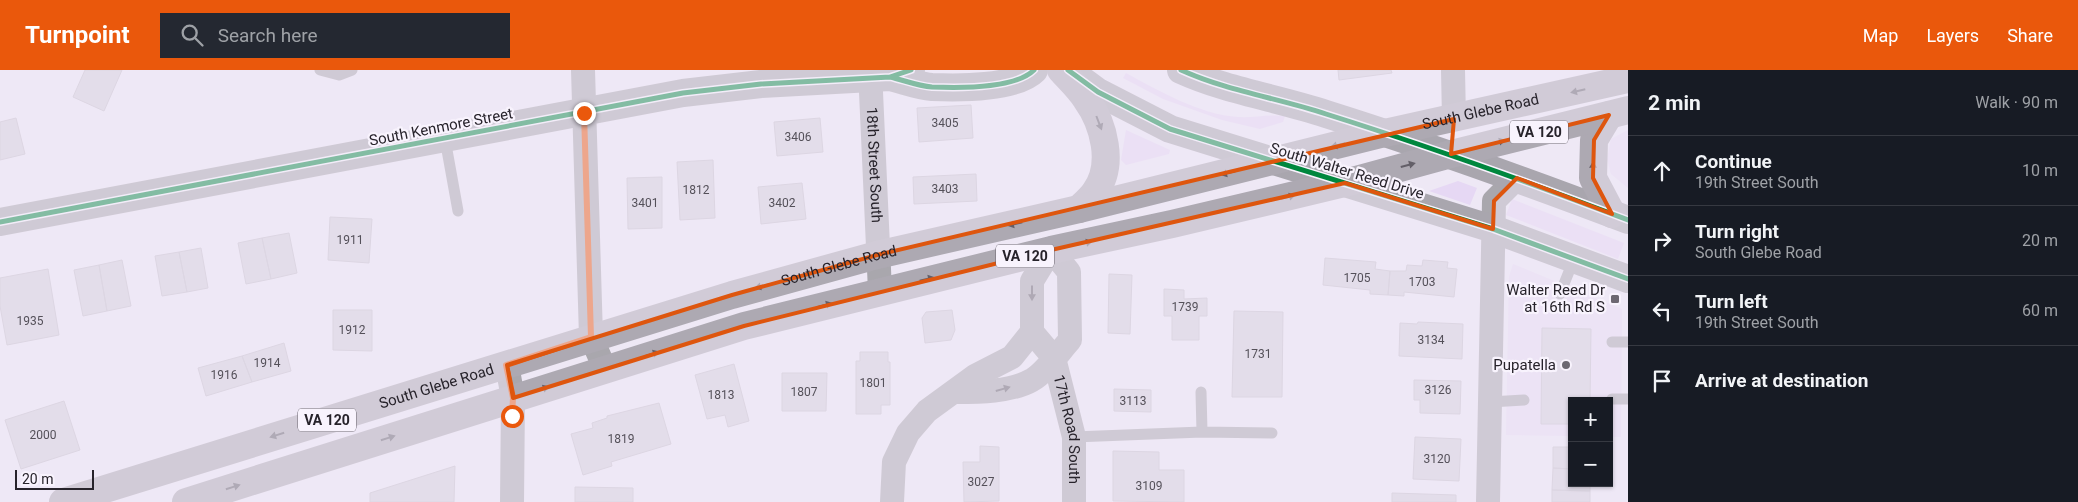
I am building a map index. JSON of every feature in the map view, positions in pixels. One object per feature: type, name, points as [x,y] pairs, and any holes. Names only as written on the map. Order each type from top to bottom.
[{"type":"main road","points":[[1061,70],[1086,98],[1101,125],[1106,158],[1104,174],[1095,192],[1079,209]]},
{"type":"main road","name":"South Walter Reed Drive","points":[[1068,70],[1098,92],[1170,128],[1493,230],[1628,279]]},
{"type":"main road","points":[[1181,70],[1218,84],[1324,113],[1451,154],[1620,217]]},
{"type":"main road","name":"South Glebe Road","points":[[63,502],[120,492],[591,337],[732,295],[877,256],[1275,162],[1385,133],[1628,79]]},
{"type":"main road","points":[[1618,113],[1594,140],[1593,178],[1620,217]]},
{"type":"main road","name":"VA 120","points":[[186,502],[744,326],[1051,250],[1172,224],[1345,183],[1451,154],[1618,113]]},
{"type":"main road","points":[[1451,154],[1454,119]]},
{"type":"main road","points":[[1048,216],[1051,250]]},
{"type":"street","points":[[583,70],[591,337],[605,369]]},
{"type":"street","name":"South Kenmore Street","points":[[0,222],[683,93],[761,84],[885,74],[930,87],[992,85],[1028,76],[1034,70]]},
{"type":"street","points":[[1453,70],[1454,119]]},
{"type":"street","name":"18th Street South","points":[[880,291],[877,256],[885,74]]},
{"type":"street","points":[[1488,502],[1494,201],[1517,178]]},
{"type":"street","points":[[892,502],[894,462],[908,433],[926,411],[975,376],[1012,356],[1032,332],[1032,281],[1051,250]]},
{"type":"street","name":"17th Road South","points":[[1051,250],[1068,272],[1069,282],[1070,340],[1054,358]]},
{"type":"street","name":"17th Road South","points":[[1032,332],[1054,358],[1074,437],[1074,502]]},
{"type":"street","points":[[955,392],[992,392],[1033,380],[1054,358]]},
{"type":"street","points":[[506,365],[513,398],[512,502]]},
{"type":"lane","points":[[320,70],[340,75],[352,70]]},
{"type":"lane","points":[[445,139],[458,211]]},
{"type":"lane","points":[[1560,294],[1574,259]]},
{"type":"lane","points":[[1612,342],[1628,342]]},
{"type":"lane","points":[[1201,392],[1202,432]]},
{"type":"lane","points":[[1613,399],[1628,399]]},
{"type":"lane","points":[[1490,402],[1524,400]]},
{"type":"lane","points":[[1074,437],[1202,432],[1272,433]]},
{"type":"highlighted area","points":[[1609,115],[1594,140],[1593,178],[1612,214],[1517,178],[1494,201],[1493,229],[1345,183],[1051,250],[744,326],[513,398],[507,365],[732,295],[877,255],[1454,119],[1451,154]]},
{"type":"shaded area","points":[[1126,73],[1180,101],[1209,112],[1238,117],[1285,116],[1283,122],[1260,129],[1222,120],[1163,99],[1123,78]]},
{"type":"shaded area","points":[[1126,130],[1170,150],[1169,154],[1126,165],[1121,160]]},
{"type":"shaded area","points":[[1628,130],[1628,188],[1611,174],[1607,159],[1611,139]]},
{"type":"shaded area","points":[[1458,181],[1477,188],[1470,205],[1429,191]]},
{"type":"shaded area","points":[[1512,199],[1624,243],[1618,259],[1506,215]]},
{"type":"shaded area","points":[[1513,264],[1622,309],[1621,437],[1613,437],[1613,397],[1568,397],[1568,436],[1506,435],[1509,277]]},
{"type":"building","points":[[85,70],[122,70],[104,111],[73,97]]},
{"type":"building","points":[[1338,70],[1391,70],[1392,73],[1339,80]]},
{"type":"building","points":[[971,105],[973,138],[919,142],[917,108]]},
{"type":"building","points":[[16,118],[25,154],[0,160],[0,122]]},
{"type":"building","points":[[820,118],[823,152],[777,156],[774,122]]},
{"type":"building","points":[[713,160],[715,218],[680,220],[677,162]]},
{"type":"building","points":[[976,174],[977,201],[914,204],[913,177]]},
{"type":"building","points":[[662,177],[662,228],[628,229],[627,178]]},
{"type":"building","points":[[802,183],[806,219],[761,224],[758,187]]},
{"type":"building","points":[[330,217],[372,219],[369,263],[328,260]]},
{"type":"building","points":[[289,233],[297,273],[271,279],[262,238]]},
{"type":"building","points":[[262,238],[271,279],[246,284],[238,243]]},
{"type":"building","points":[[201,248],[208,288],[187,292],[179,252]]},
{"type":"building","points":[[179,252],[187,292],[162,296],[155,256]]},
{"type":"building","points":[[1325,258],[1376,262],[1375,269],[1390,271],[1388,295],[1370,294],[1370,290],[1323,285]]},
{"type":"building","points":[[122,260],[131,306],[107,311],[99,265]]},
{"type":"building","points":[[1423,260],[1448,262],[1447,268],[1457,269],[1454,297],[1404,292],[1404,296],[1388,295],[1390,271],[1406,271],[1407,265],[1422,266]]},
{"type":"building","points":[[99,265],[107,311],[83,316],[74,270]]},
{"type":"building","points":[[48,269],[59,335],[7,345],[0,306],[0,278]]},
{"type":"building","points":[[1109,274],[1132,275],[1130,334],[1108,333]]},
{"type":"building","points":[[1164,289],[1184,290],[1184,299],[1207,298],[1207,316],[1199,316],[1199,340],[1172,340],[1172,316],[1164,316]]},
{"type":"building","points":[[333,310],[372,310],[372,351],[333,350]]},
{"type":"building","points":[[952,310],[955,330],[951,340],[925,343],[922,318],[926,312]]},
{"type":"building","points":[[1234,311],[1283,312],[1282,397],[1232,397]]},
{"type":"building","points":[[1418,322],[1463,324],[1462,359],[1399,356],[1400,323],[1417,324]]},
{"type":"building","name":"Pupatella","points":[[1542,328],[1591,329],[1590,397],[1568,397],[1568,424],[1541,424]]},
{"type":"building","points":[[284,343],[291,371],[252,382],[242,356]]},
{"type":"building","points":[[860,352],[888,352],[888,362],[890,362],[890,405],[881,405],[881,414],[856,414],[856,361],[860,361]]},
{"type":"building","points":[[242,356],[252,382],[206,396],[198,368]]},
{"type":"building","points":[[734,364],[749,421],[728,427],[725,415],[707,419],[695,375]]},
{"type":"building","points":[[782,373],[827,373],[826,411],[782,411]]},
{"type":"building","points":[[1414,380],[1461,381],[1460,414],[1420,413],[1420,400],[1414,400]]},
{"type":"building","points":[[1114,389],[1151,390],[1151,412],[1114,411]]},
{"type":"building","points":[[64,401],[80,450],[21,469],[5,420]]},
{"type":"building","points":[[659,403],[671,444],[611,462],[612,466],[583,475],[571,434],[593,428],[592,423],[607,418],[607,416]]},
{"type":"building","points":[[1415,437],[1461,439],[1459,481],[1413,479]]},
{"type":"building","points":[[980,446],[999,447],[999,501],[964,502],[963,462],[980,462]]},
{"type":"building","points":[[1553,447],[1568,447],[1568,469],[1553,468]]},
{"type":"building","points":[[1113,451],[1159,452],[1159,470],[1184,470],[1184,502],[1113,501]]},
{"type":"building","points":[[455,466],[454,502],[370,502],[370,493]]},
{"type":"building","points":[[1553,468],[1568,469],[1568,487],[1590,487],[1590,491],[1552,490]]},
{"type":"building","points":[[575,487],[633,488],[633,502],[575,502]]},
{"type":"building","points":[[1552,490],[1590,491],[1590,502],[1552,502]]},
{"type":"building","points":[[1392,493],[1456,495],[1456,502],[1392,502]]},
{"type":"cycle path","points":[[0,222],[683,93],[761,84],[890,77],[911,70]]},
{"type":"cycle path","points":[[890,77],[927,86],[970,87],[1014,81],[1034,70]]},
{"type":"cycle path","points":[[1068,70],[1098,92],[1170,129],[1493,229],[1628,279]]},
{"type":"cycle path","points":[[1181,70],[1234,89],[1308,108],[1402,139],[1628,220]]},
{"type":"place","name":"Walter Reed Dr at 16th Rd S","points":[[1615,299]]},
{"type":"place","name":"Pupatella","points":[[1566,365]]},
{"type":"route","points":[[512,416],[513,398],[506,365],[591,337],[584,113]]}]
